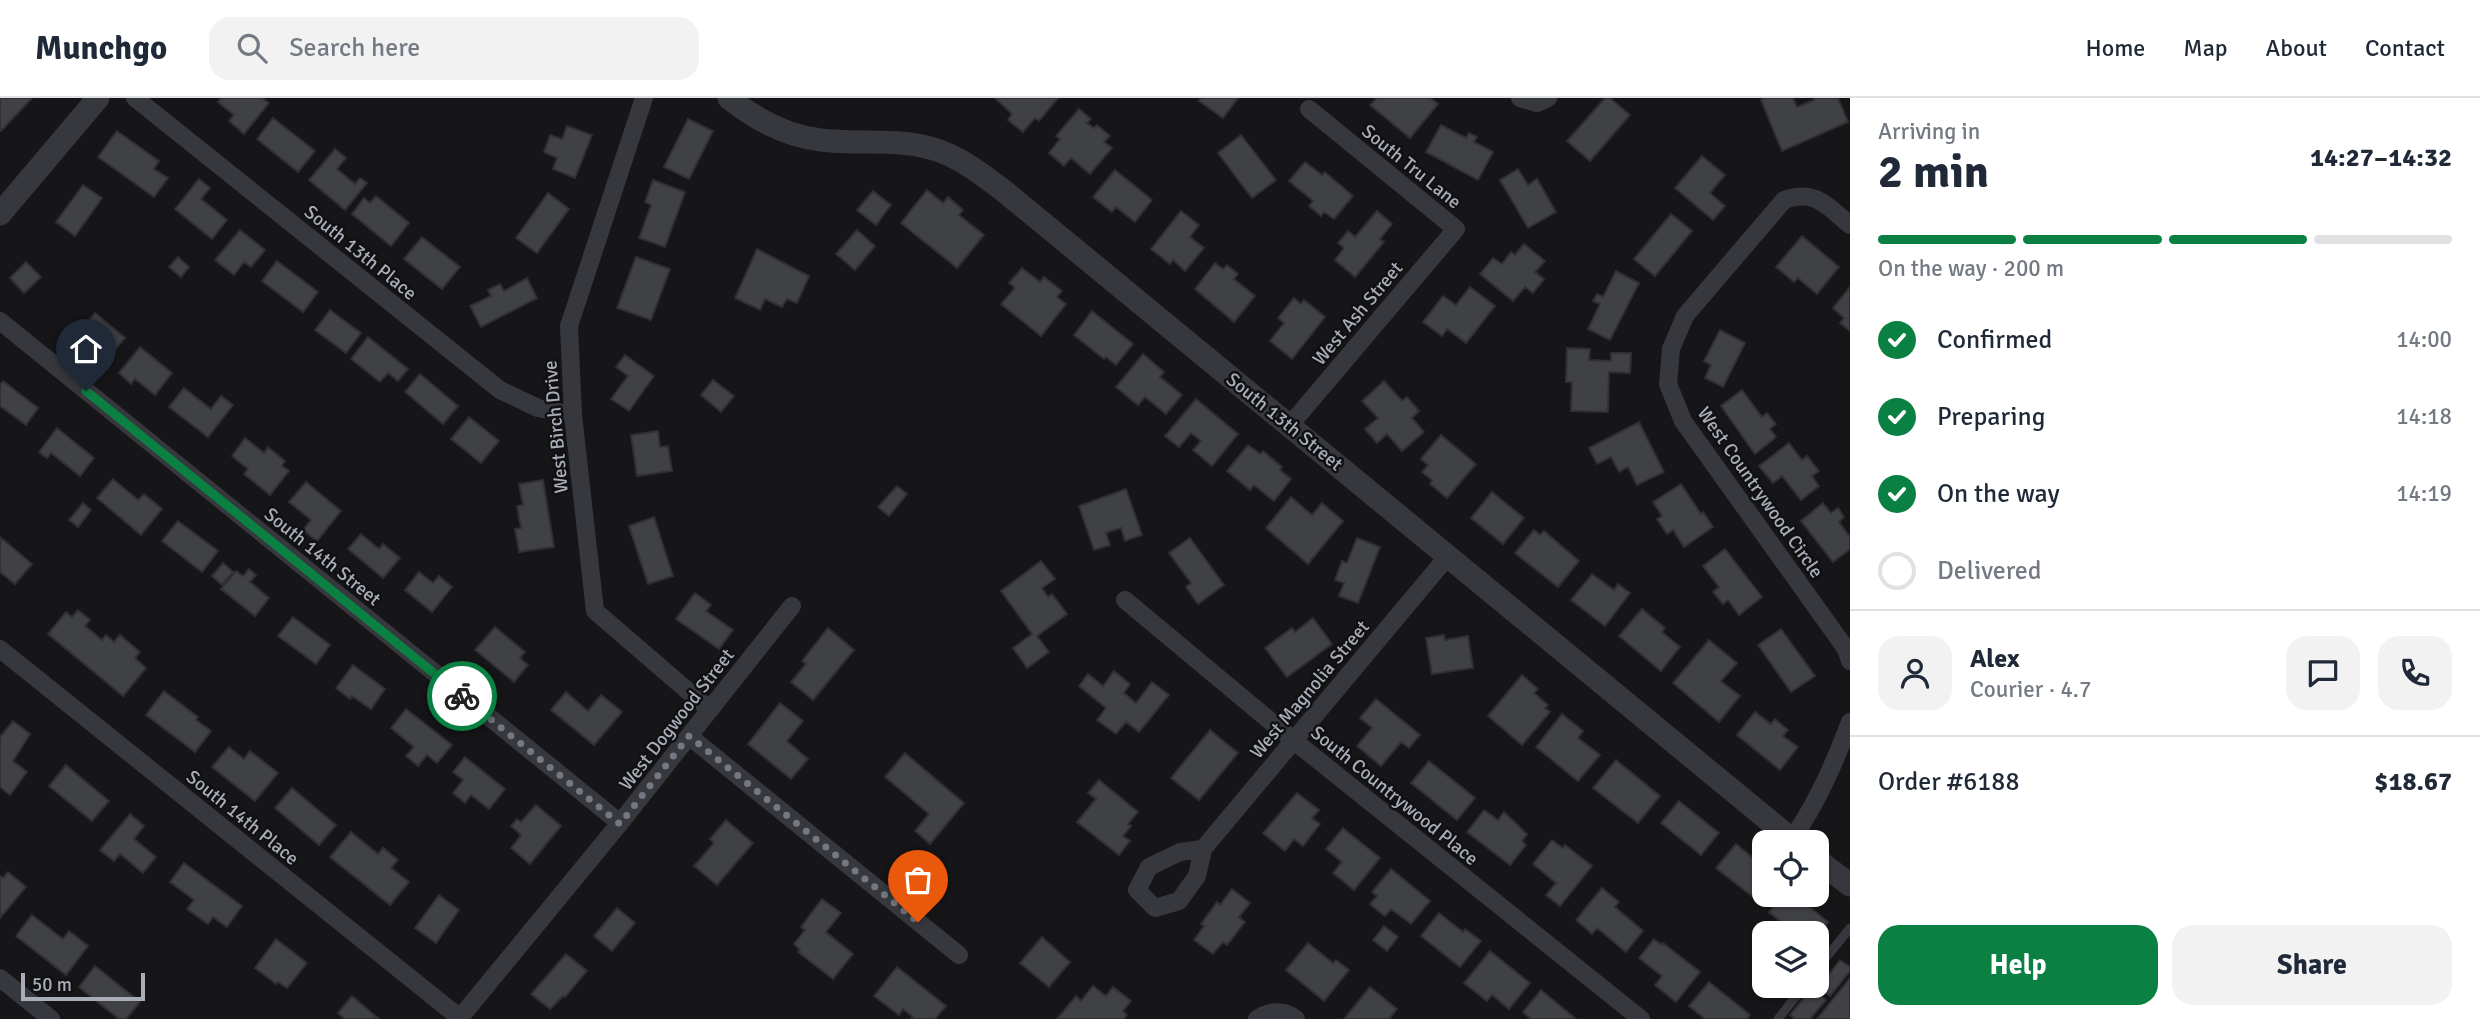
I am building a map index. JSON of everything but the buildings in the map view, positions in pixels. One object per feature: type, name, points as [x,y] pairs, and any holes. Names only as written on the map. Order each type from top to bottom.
[{"type":"street","points":[[0,214],[98,98]]},
{"type":"street","name":"South 13th Place","points":[[135,98],[500,390],[538,408],[573,415]]},
{"type":"street","name":"West Birch Drive","points":[[644,98],[569,326],[573,415],[595,611],[710,710]]},
{"type":"street","name":"South 13th Street","points":[[729,98],[745,111],[786,132],[821,140],[905,143],[939,150],[969,166],[1004,191],[1290,425],[1780,830]]},
{"type":"street","points":[[1520,98],[1537,103],[1548,98]]},
{"type":"street","name":"South Tru Lane","points":[[1309,109],[1456,229]]},
{"type":"street","name":"West Countrywood Circle","points":[[1850,225],[1816,197],[1798,195],[1784,200],[1685,316],[1671,349],[1668,384],[1684,421],[1846,649],[1850,661]]},
{"type":"street","name":"West Ash Street","points":[[1290,425],[1456,229]]},
{"type":"street","name":"South 14th Street","points":[[0,321],[620,824]]},
{"type":"street","name":"West Magnolia Street","points":[[1203,849],[1448,556]]},
{"type":"street","name":"South Countrywood Place","points":[[1125,600],[1293,740],[1641,1019]]},
{"type":"street","name":"West Dogwood Street","points":[[459,1019],[620,824],[792,606]]},
{"type":"street","name":"South 14th Place","points":[[0,649],[459,1019]]},
{"type":"street","points":[[1799,830],[1829,774],[1850,722]]},
{"type":"street","points":[[689,736],[959,955]]},
{"type":"street","points":[[1829,869],[1850,885]]},
{"type":"street","points":[[0,978],[51,1019]]},
{"type":"street","points":[[1262,1016],[1289,1014],[1296,1019]]},
{"type":"lane","points":[[1829,954],[1850,928]]},
{"type":"lane","points":[[1778,1019],[1795,998]]},
{"type":"way so far","points":[[462,696],[620,824],[689,736],[918,922]]},
{"type":"route","points":[[86,391],[462,696]]}]
